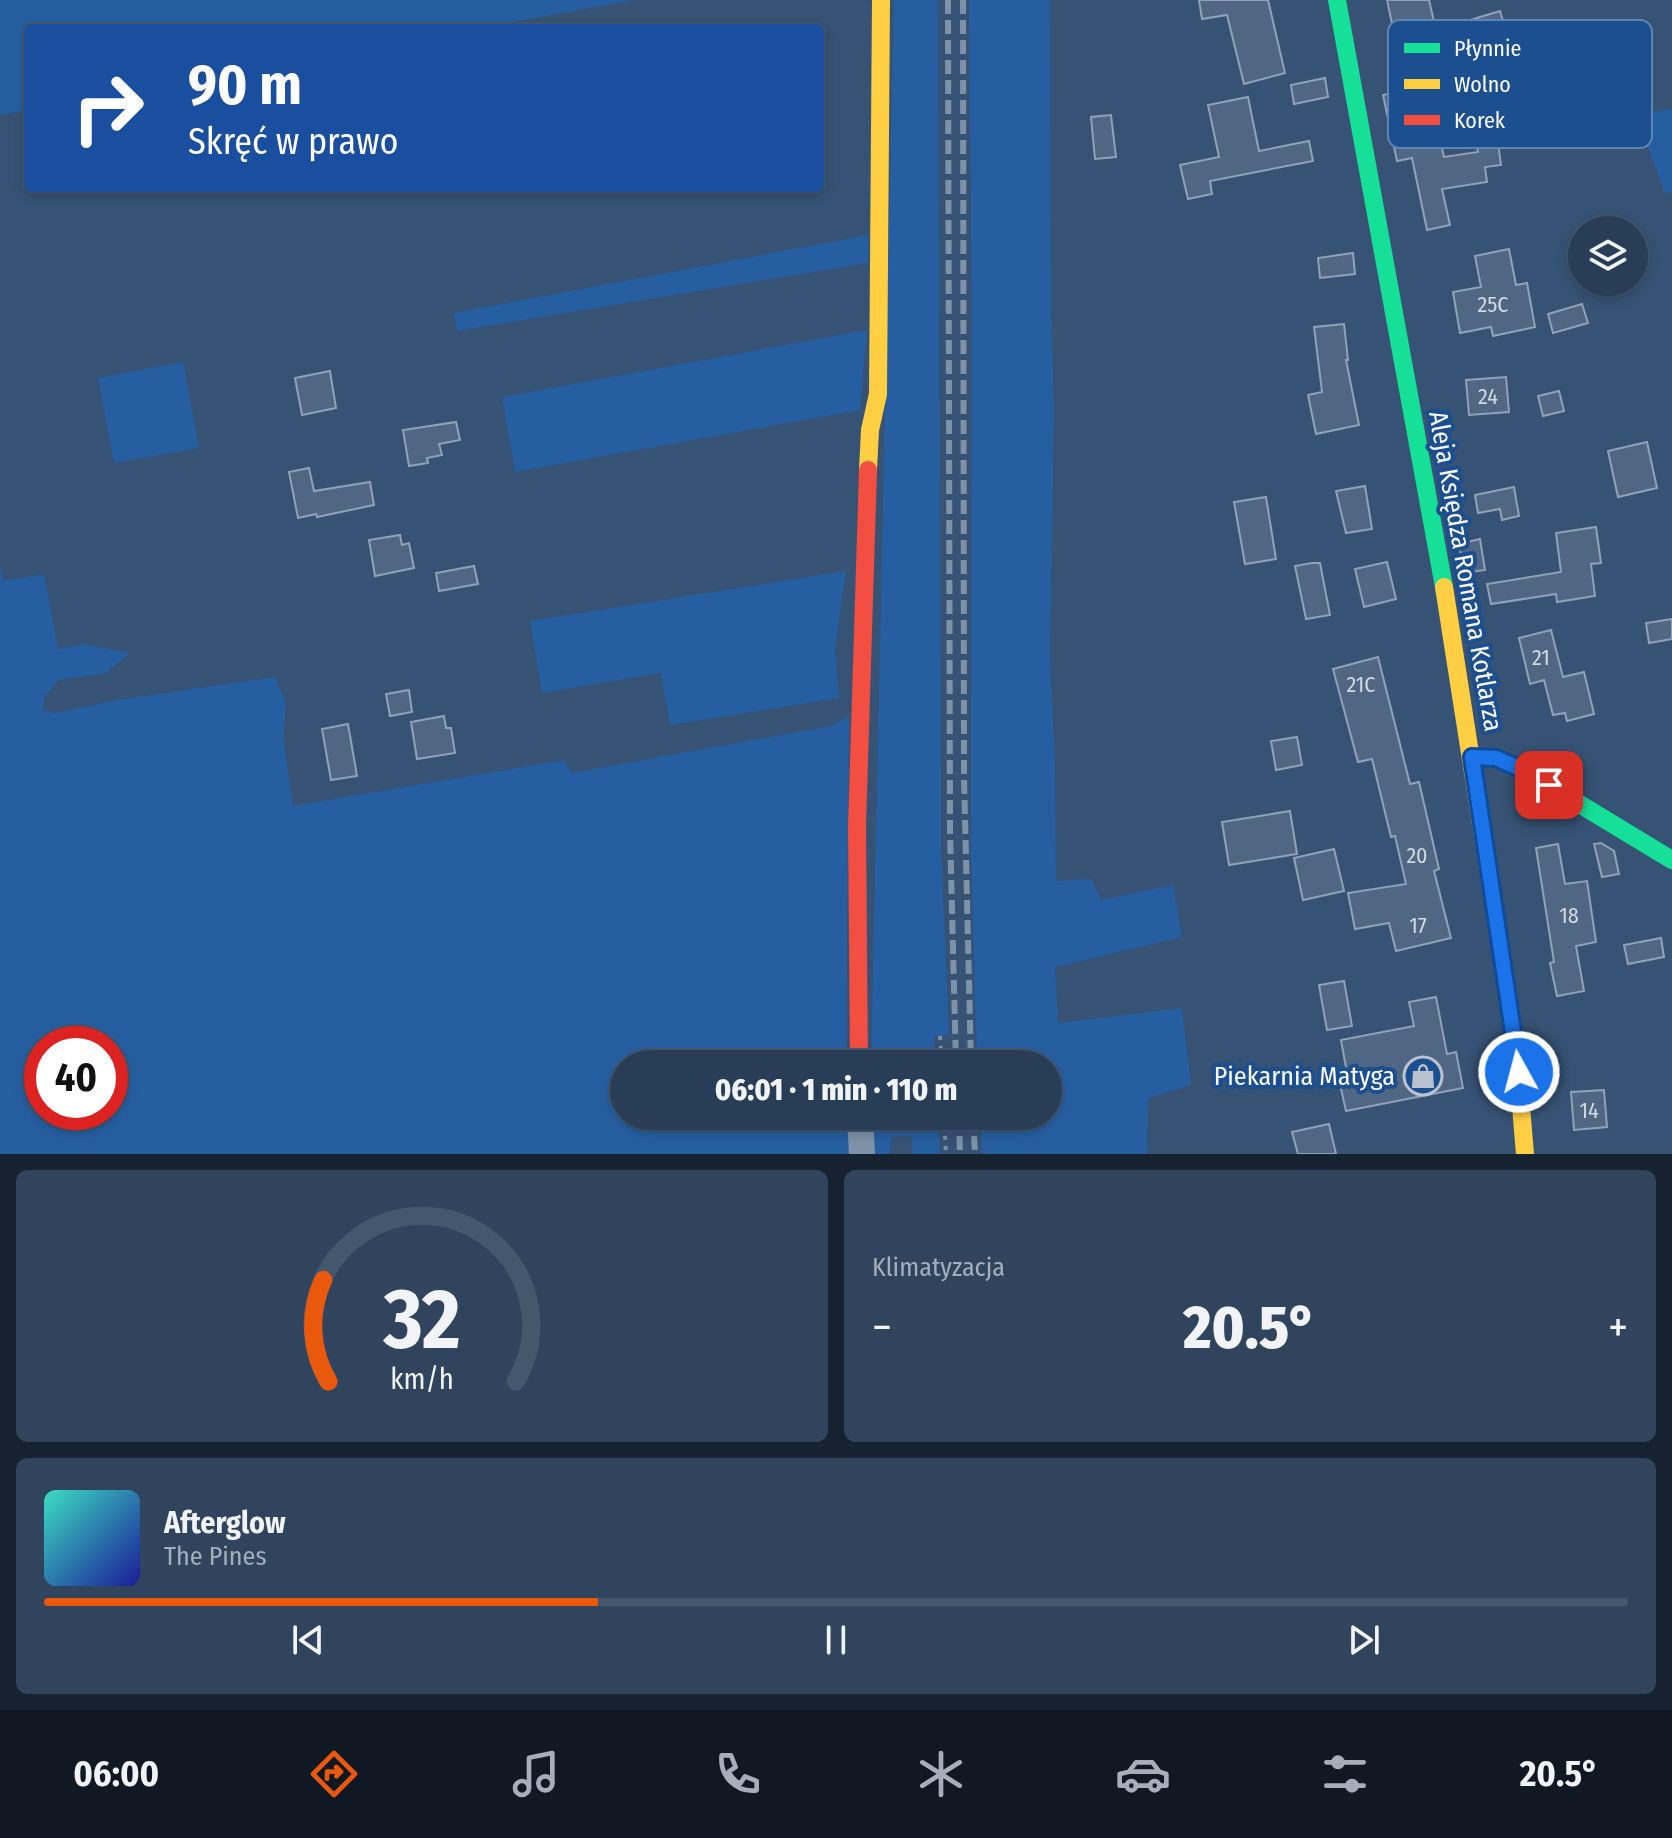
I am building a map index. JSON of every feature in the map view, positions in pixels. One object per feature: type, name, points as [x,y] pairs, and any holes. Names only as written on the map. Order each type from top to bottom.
[{"type":"street","points":[[859,1050],[859,701],[870,430],[878,394],[881,0]]},
{"type":"street","name":"Aleja Księdza Romana Kotlarza","points":[[1337,0],[1472,757],[1516,1047],[1525,1154]]},
{"type":"street","points":[[1472,757],[1496,758],[1525,771],[1672,860]]},
{"type":"street","points":[[861,1130],[862,1154]]},
{"type":"path","points":[[940,1036],[941,1050]]},
{"type":"path","points":[[945,1130],[946,1154]]},
{"type":"shaded area","points":[[0,0],[634,0],[501,24],[24,24],[24,111],[0,115]]},
{"type":"shaded area","points":[[894,0],[938,0],[941,845],[949,1035],[934,1036],[934,1050],[871,1050]]},
{"type":"shaded area","points":[[969,0],[1050,0],[1054,411],[1050,659],[1056,881],[1091,879],[1101,900],[1173,885],[1182,937],[1055,967],[1058,1023],[1182,1008],[1191,1085],[1148,1098],[1147,1154],[982,1154],[981,1130],[1062,1130],[1062,1050],[977,1050],[971,852]]},
{"type":"shaded area","points":[[1672,109],[1672,192],[1665,193],[1648,148],[1652,148],[1652,112]]},
{"type":"shaded area","points":[[869,235],[868,263],[457,331],[454,313]]},
{"type":"shaded area","points":[[867,330],[860,410],[515,472],[502,397]]},
{"type":"shaded area","points":[[183,362],[199,448],[114,463],[98,378]]},
{"type":"shaded area","points":[[0,564],[3,581],[44,574],[58,649],[84,644],[130,653],[106,673],[58,680],[44,698],[43,710],[55,713],[117,700],[275,677],[286,703],[283,737],[293,806],[564,760],[572,773],[830,726],[849,716],[846,1050],[610,1050],[610,1130],[849,1130],[851,1154],[0,1154]]},
{"type":"shaded area","points":[[846,571],[835,647],[839,698],[670,725],[661,673],[542,693],[530,621]]},
{"type":"shaded area","points":[[871,1130],[939,1130],[940,1154],[912,1154],[912,1136],[891,1137],[890,1154],[873,1154]]},
{"type":"building","points":[[1199,0],[1268,0],[1285,73],[1244,84],[1227,15],[1202,19]]},
{"type":"building","points":[[1387,0],[1429,0],[1434,20],[1391,20]]},
{"type":"building","points":[[1500,11],[1503,20],[1470,20]]},
{"type":"building","points":[[1325,78],[1328,97],[1294,104],[1291,85]]},
{"type":"building","points":[[1388,94],[1388,119],[1383,95]]},
{"type":"building","points":[[1248,97],[1259,151],[1309,141],[1313,161],[1210,181],[1212,194],[1188,199],[1180,165],[1219,157],[1208,105]]},
{"type":"building","points":[[1111,115],[1116,157],[1095,159],[1091,117]]},
{"type":"building","points":[[1394,148],[1442,148],[1444,157],[1478,152],[1477,148],[1499,148],[1501,165],[1485,167],[1487,182],[1442,189],[1450,225],[1427,230],[1412,158],[1397,161]]},
{"type":"building","points":[[1509,249],[1516,285],[1527,283],[1535,327],[1493,336],[1491,327],[1460,333],[1453,292],[1481,287],[1475,256]]},
{"type":"building","points":[[1353,253],[1355,274],[1320,278],[1318,258]]},
{"type":"building","points":[[1582,304],[1588,323],[1553,333],[1548,314]]},
{"type":"building","points":[[1344,324],[1346,360],[1359,425],[1316,434],[1308,395],[1322,392],[1314,327]]},
{"type":"building","points":[[330,371],[336,408],[302,415],[295,378]]},
{"type":"building","points":[[1506,377],[1509,412],[1469,415],[1466,380]]},
{"type":"building","points":[[1559,391],[1564,411],[1543,416],[1538,396]]},
{"type":"building","points":[[456,422],[460,440],[439,444],[442,455],[427,458],[428,463],[409,466],[403,430]]},
{"type":"building","points":[[1647,442],[1657,488],[1618,497],[1608,451]]},
{"type":"building","points":[[309,468],[314,491],[370,482],[374,505],[298,518],[289,472]]},
{"type":"building","points":[[1365,486],[1372,529],[1346,533],[1336,491]]},
{"type":"building","points":[[1514,487],[1519,516],[1502,520],[1500,509],[1478,513],[1475,495]]},
{"type":"building","points":[[1266,497],[1276,559],[1245,564],[1234,502]]},
{"type":"building","points":[[1596,527],[1601,563],[1591,564],[1595,596],[1557,602],[1556,594],[1491,604],[1487,584],[1561,572],[1556,533]]},
{"type":"building","points":[[400,535],[402,545],[409,543],[414,568],[375,576],[369,540]]},
{"type":"building","points":[[1480,539],[1485,570],[1464,573],[1459,544]]},
{"type":"building","points":[[1387,562],[1396,599],[1364,607],[1355,569]]},
{"type":"building","points":[[1320,563],[1330,615],[1306,619],[1295,566]]},
{"type":"building","points":[[474,566],[478,584],[439,591],[436,573]]},
{"type":"building","points":[[1672,619],[1672,639],[1649,643],[1646,623]]},
{"type":"building","points":[[1551,630],[1563,677],[1584,672],[1594,714],[1567,721],[1565,713],[1553,715],[1544,680],[1530,684],[1519,638]]},
{"type":"building","points":[[1378,657],[1410,784],[1419,782],[1439,869],[1434,871],[1451,938],[1396,951],[1389,923],[1355,929],[1348,893],[1406,884],[1372,759],[1358,762],[1333,669]]},
{"type":"building","points":[[409,690],[412,712],[390,716],[386,694]]},
{"type":"building","points":[[444,716],[446,728],[451,728],[455,753],[417,759],[411,722]]},
{"type":"building","points":[[348,724],[357,776],[331,780],[322,729]]},
{"type":"building","points":[[1297,737],[1302,765],[1276,770],[1271,741]]},
{"type":"building","points":[[1290,811],[1297,854],[1229,865],[1222,822]]},
{"type":"building","points":[[1601,843],[1614,851],[1619,874],[1602,877],[1594,844]]},
{"type":"building","points":[[1558,844],[1565,884],[1587,881],[1596,942],[1576,946],[1584,991],[1557,996],[1536,848]]},
{"type":"building","points":[[1334,849],[1344,891],[1303,900],[1294,858]]},
{"type":"building","points":[[1661,938],[1664,957],[1628,964],[1624,945]]},
{"type":"building","points":[[1344,981],[1352,1026],[1327,1030],[1319,985]]},
{"type":"building","points":[[1436,997],[1447,1054],[1456,1052],[1463,1088],[1346,1111],[1338,1075],[1347,1073],[1341,1040],[1414,1026],[1409,1002]]},
{"type":"building","points":[[1604,1090],[1607,1127],[1574,1130],[1571,1092]]},
{"type":"building","points":[[1329,1124],[1336,1154],[1298,1154],[1292,1132]]},
{"type":"railway","points":[[948,0],[950,832],[956,1050]]},
{"type":"railway","points":[[963,0],[964,777],[971,1050]]},
{"type":"railway","points":[[959,1130],[960,1154]]},
{"type":"railway","points":[[974,1130],[975,1154]]},
{"type":"traffic: fast","points":[[1337,0],[1444,587]]},
{"type":"traffic: fast","points":[[1472,757],[1496,758],[1525,771],[1672,860]]},
{"type":"traffic: slow","points":[[868,470],[870,430],[878,394],[881,0]]},
{"type":"traffic: slow","points":[[1444,587],[1516,1047],[1525,1154]]},
{"type":"traffic: jam","points":[[859,1050],[857,826],[868,470]]},
{"type":"place","name":"Piekarnia Matyga","points":[[1423,1076]]},
{"type":"route","points":[[1519,1072],[1472,757],[1496,758],[1510,763],[1549,785]]}]
